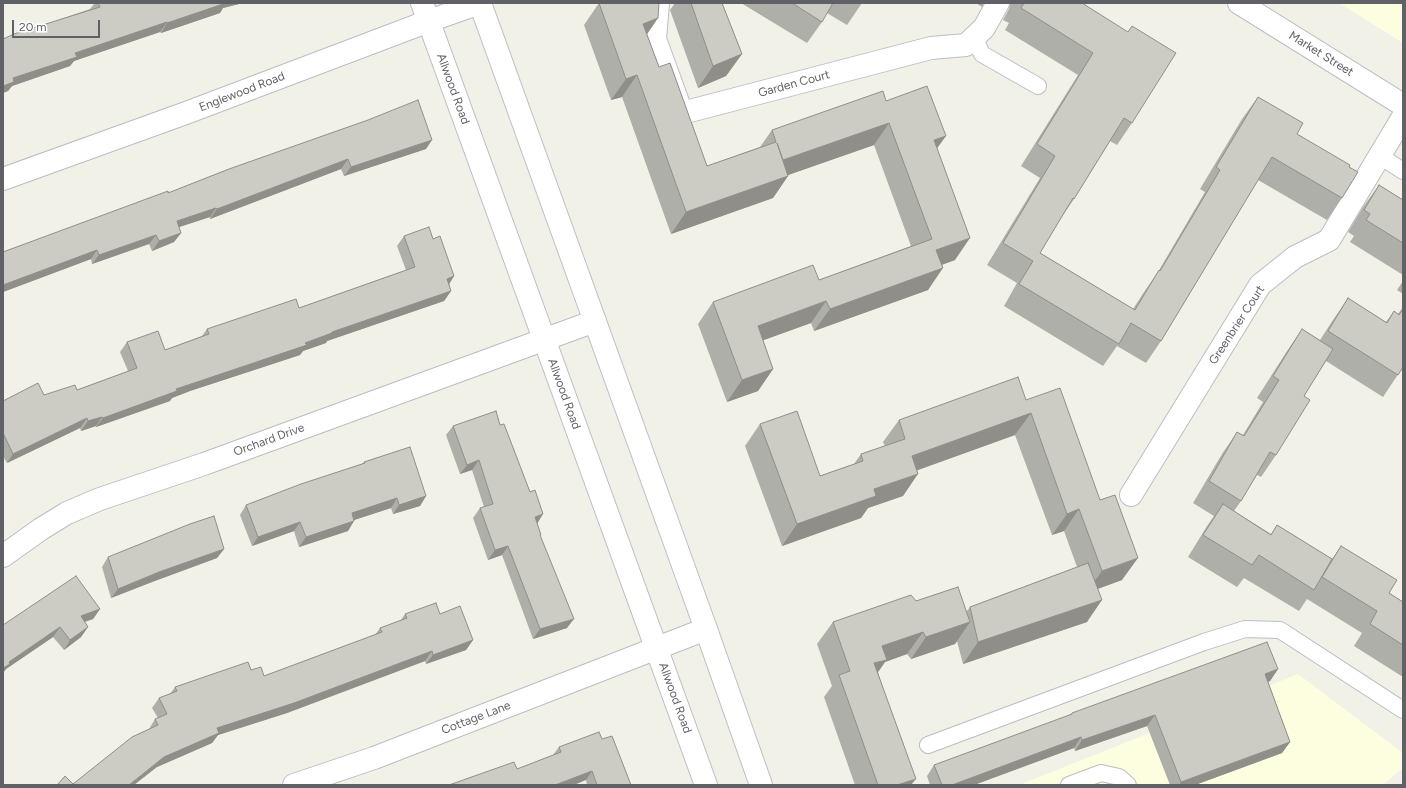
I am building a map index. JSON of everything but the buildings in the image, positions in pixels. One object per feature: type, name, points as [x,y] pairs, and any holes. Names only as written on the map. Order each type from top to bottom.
[{"type":"street","name":"Englewood Road","points":[[3,179],[186,113],[425,12],[480,3]]},
{"type":"street","points":[[480,3],[761,785]]},
{"type":"street","name":"Garden Court","points":[[658,3],[655,39],[682,113],[931,48],[966,45],[984,28],[998,3]]},
{"type":"street","name":"Market Street","points":[[1239,3],[1403,105]]},
{"type":"street","name":"Allwood Road","points":[[425,12],[706,785]]},
{"type":"street","name":"Greenbrier Court","points":[[1131,495],[1260,285],[1295,257],[1329,240],[1403,117]]},
{"type":"street","name":"Orchard Drive","points":[[3,556],[40,529],[67,513],[100,499],[204,464],[595,321]]},
{"type":"street","name":"Cottage Lane","points":[[294,785],[374,758],[706,629]]},
{"type":"lane","points":[[974,37],[982,54],[1038,86]]},
{"type":"lane","points":[[1380,156],[1403,171]]},
{"type":"lane","points":[[928,745],[1197,645],[1245,629],[1280,630],[1403,710]]},
{"type":"lane","points":[[1069,785],[1101,773],[1119,777],[1128,785]]},
{"type":"shaded area","points":[[1339,3],[1403,3],[1403,43]]},
{"type":"shaded area","points":[[1298,674],[1403,753],[1403,768],[1383,785],[1019,785]]}]
